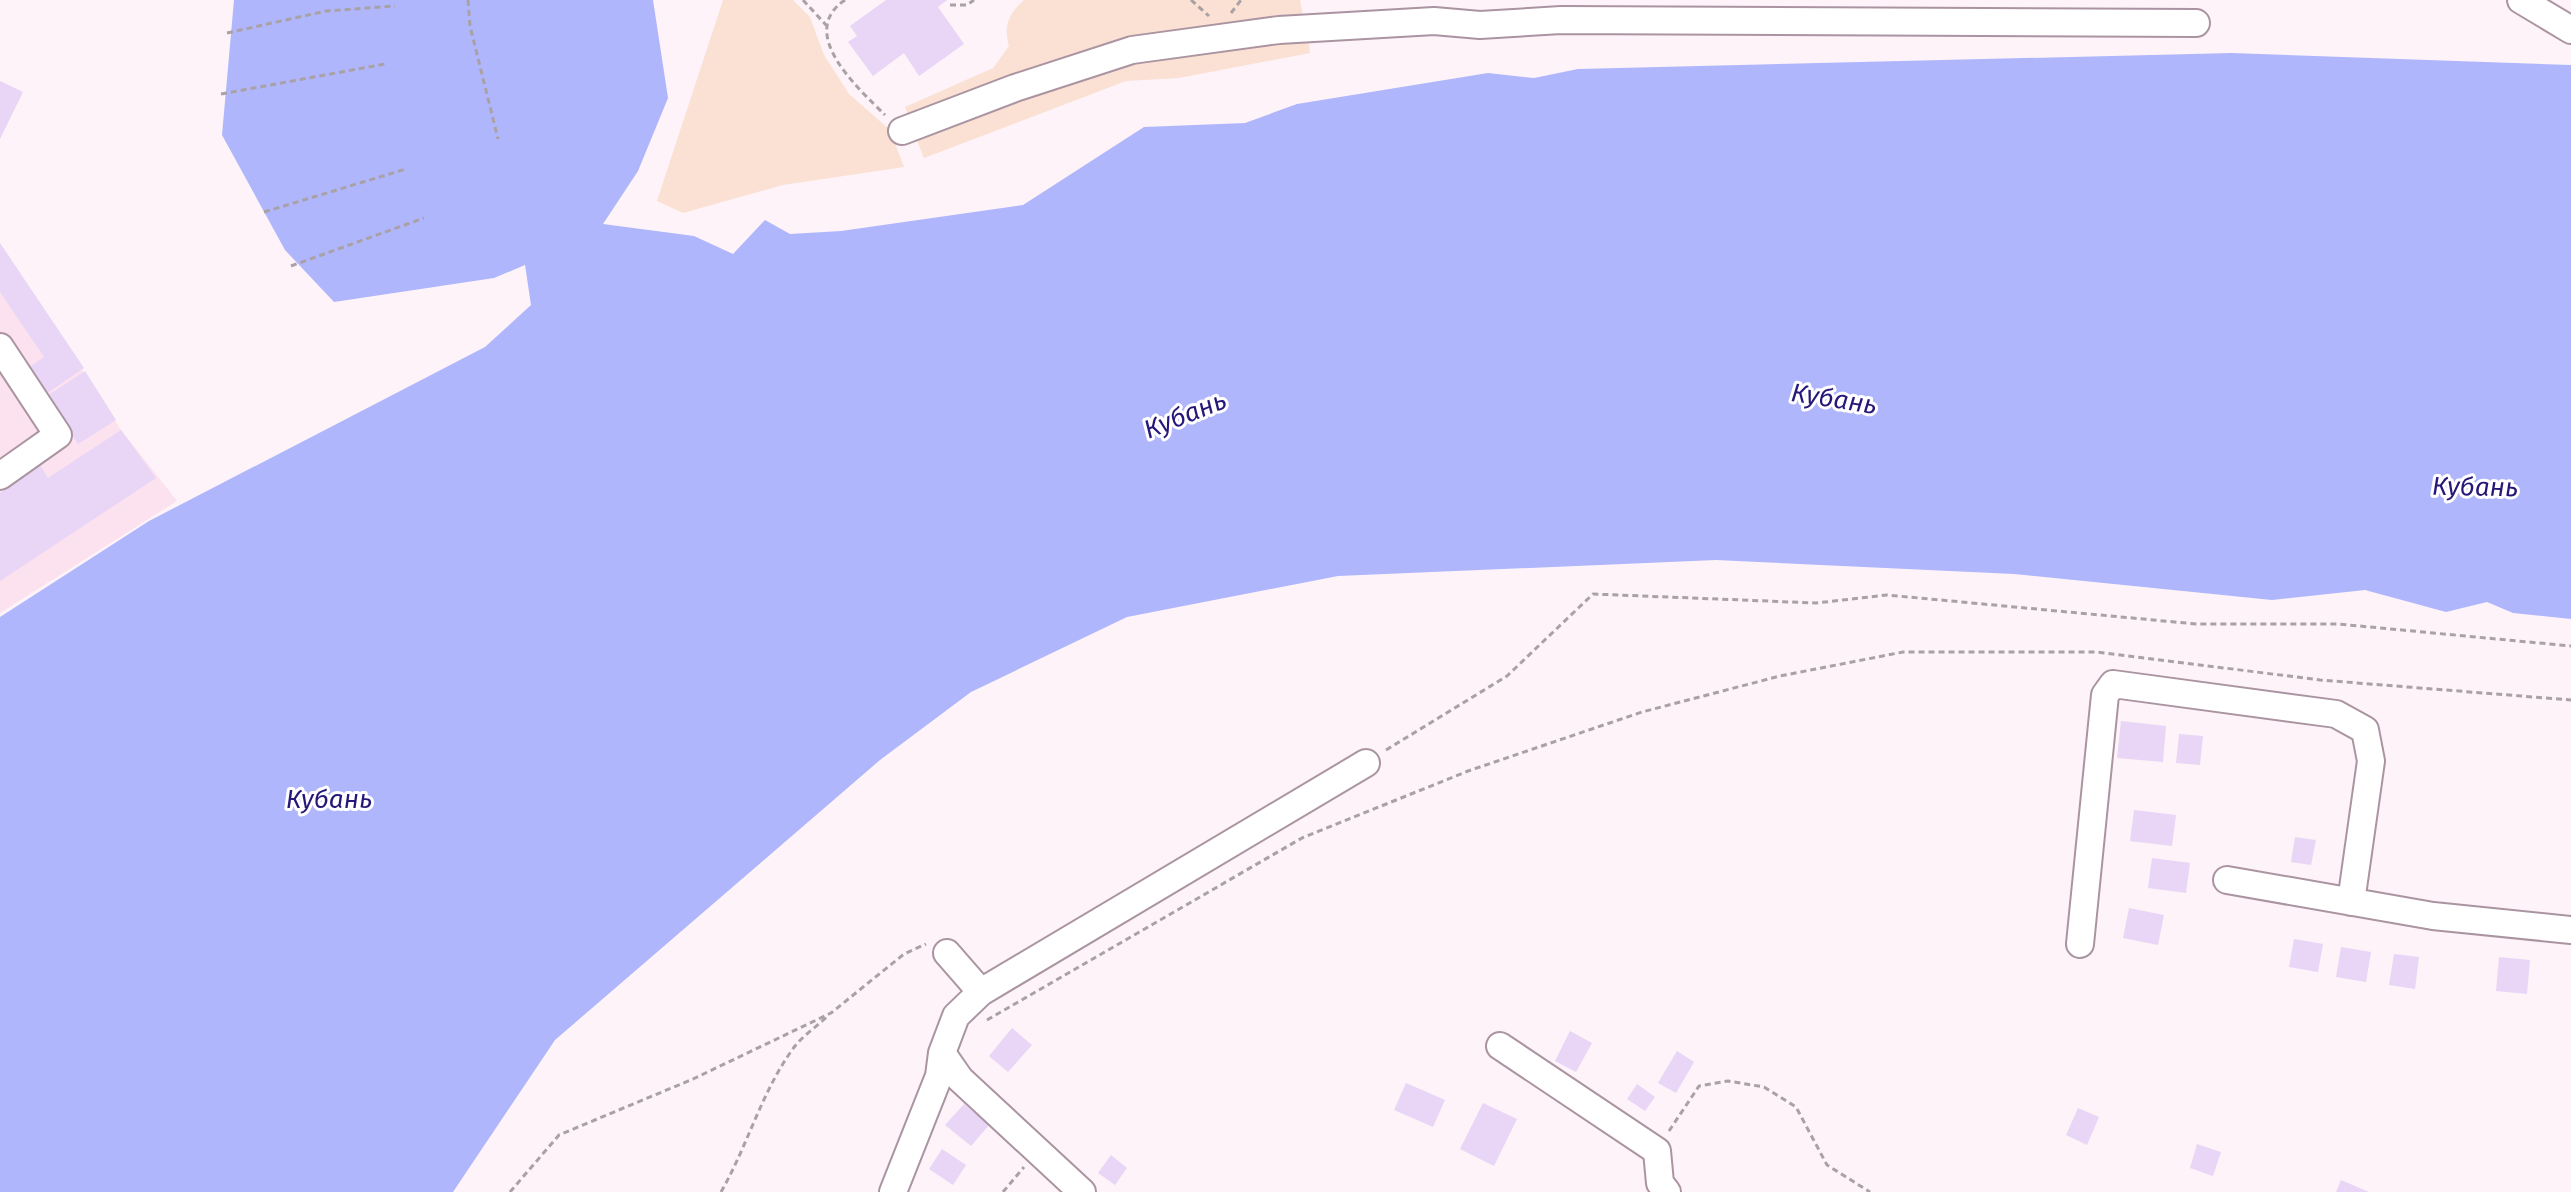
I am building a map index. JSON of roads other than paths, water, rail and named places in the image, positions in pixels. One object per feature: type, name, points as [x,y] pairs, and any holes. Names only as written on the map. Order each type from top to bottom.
[{"type":"street","points":[[2521,0],[2571,30]]},
{"type":"street","points":[[902,131],[1015,88],[1132,50],[1438,10],[1480,25],[1561,20],[2196,23]]},
{"type":"street","points":[[0,347],[58,435],[0,476]]},
{"type":"street","points":[[2080,944],[2105,695],[2113,684],[2336,714],[2365,730],[2371,761],[2351,902]]},
{"type":"street","points":[[893,1192],[939,1076],[942,1053],[956,1016],[981,992],[1366,763]]},
{"type":"street","points":[[2227,880],[2505,926],[2571,930]]},
{"type":"street","points":[[947,953],[981,992]]},
{"type":"street","points":[[1500,1046],[1657,1151],[1660,1183],[1667,1192]]},
{"type":"street","points":[[942,1053],[960,1079],[1082,1192]]},
{"type":"water","name":"Кубань","points":[[234,0],[653,0],[668,98],[638,171],[603,224],[694,236],[733,254],[765,220],[790,234],[841,231],[1023,205],[1144,127],[1245,123],[1297,104],[1488,73],[1534,78],[1578,69],[2232,53],[2571,65],[2571,619],[2513,613],[2487,602],[2446,612],[2365,590],[2272,600],[2014,574],[1716,560],[1338,576],[1127,617],[971,692],[880,760],[555,1040],[453,1192],[0,1192],[0,617],[149,521],[485,347],[531,305],[525,265],[494,278],[334,302],[285,250],[222,135]]}]
